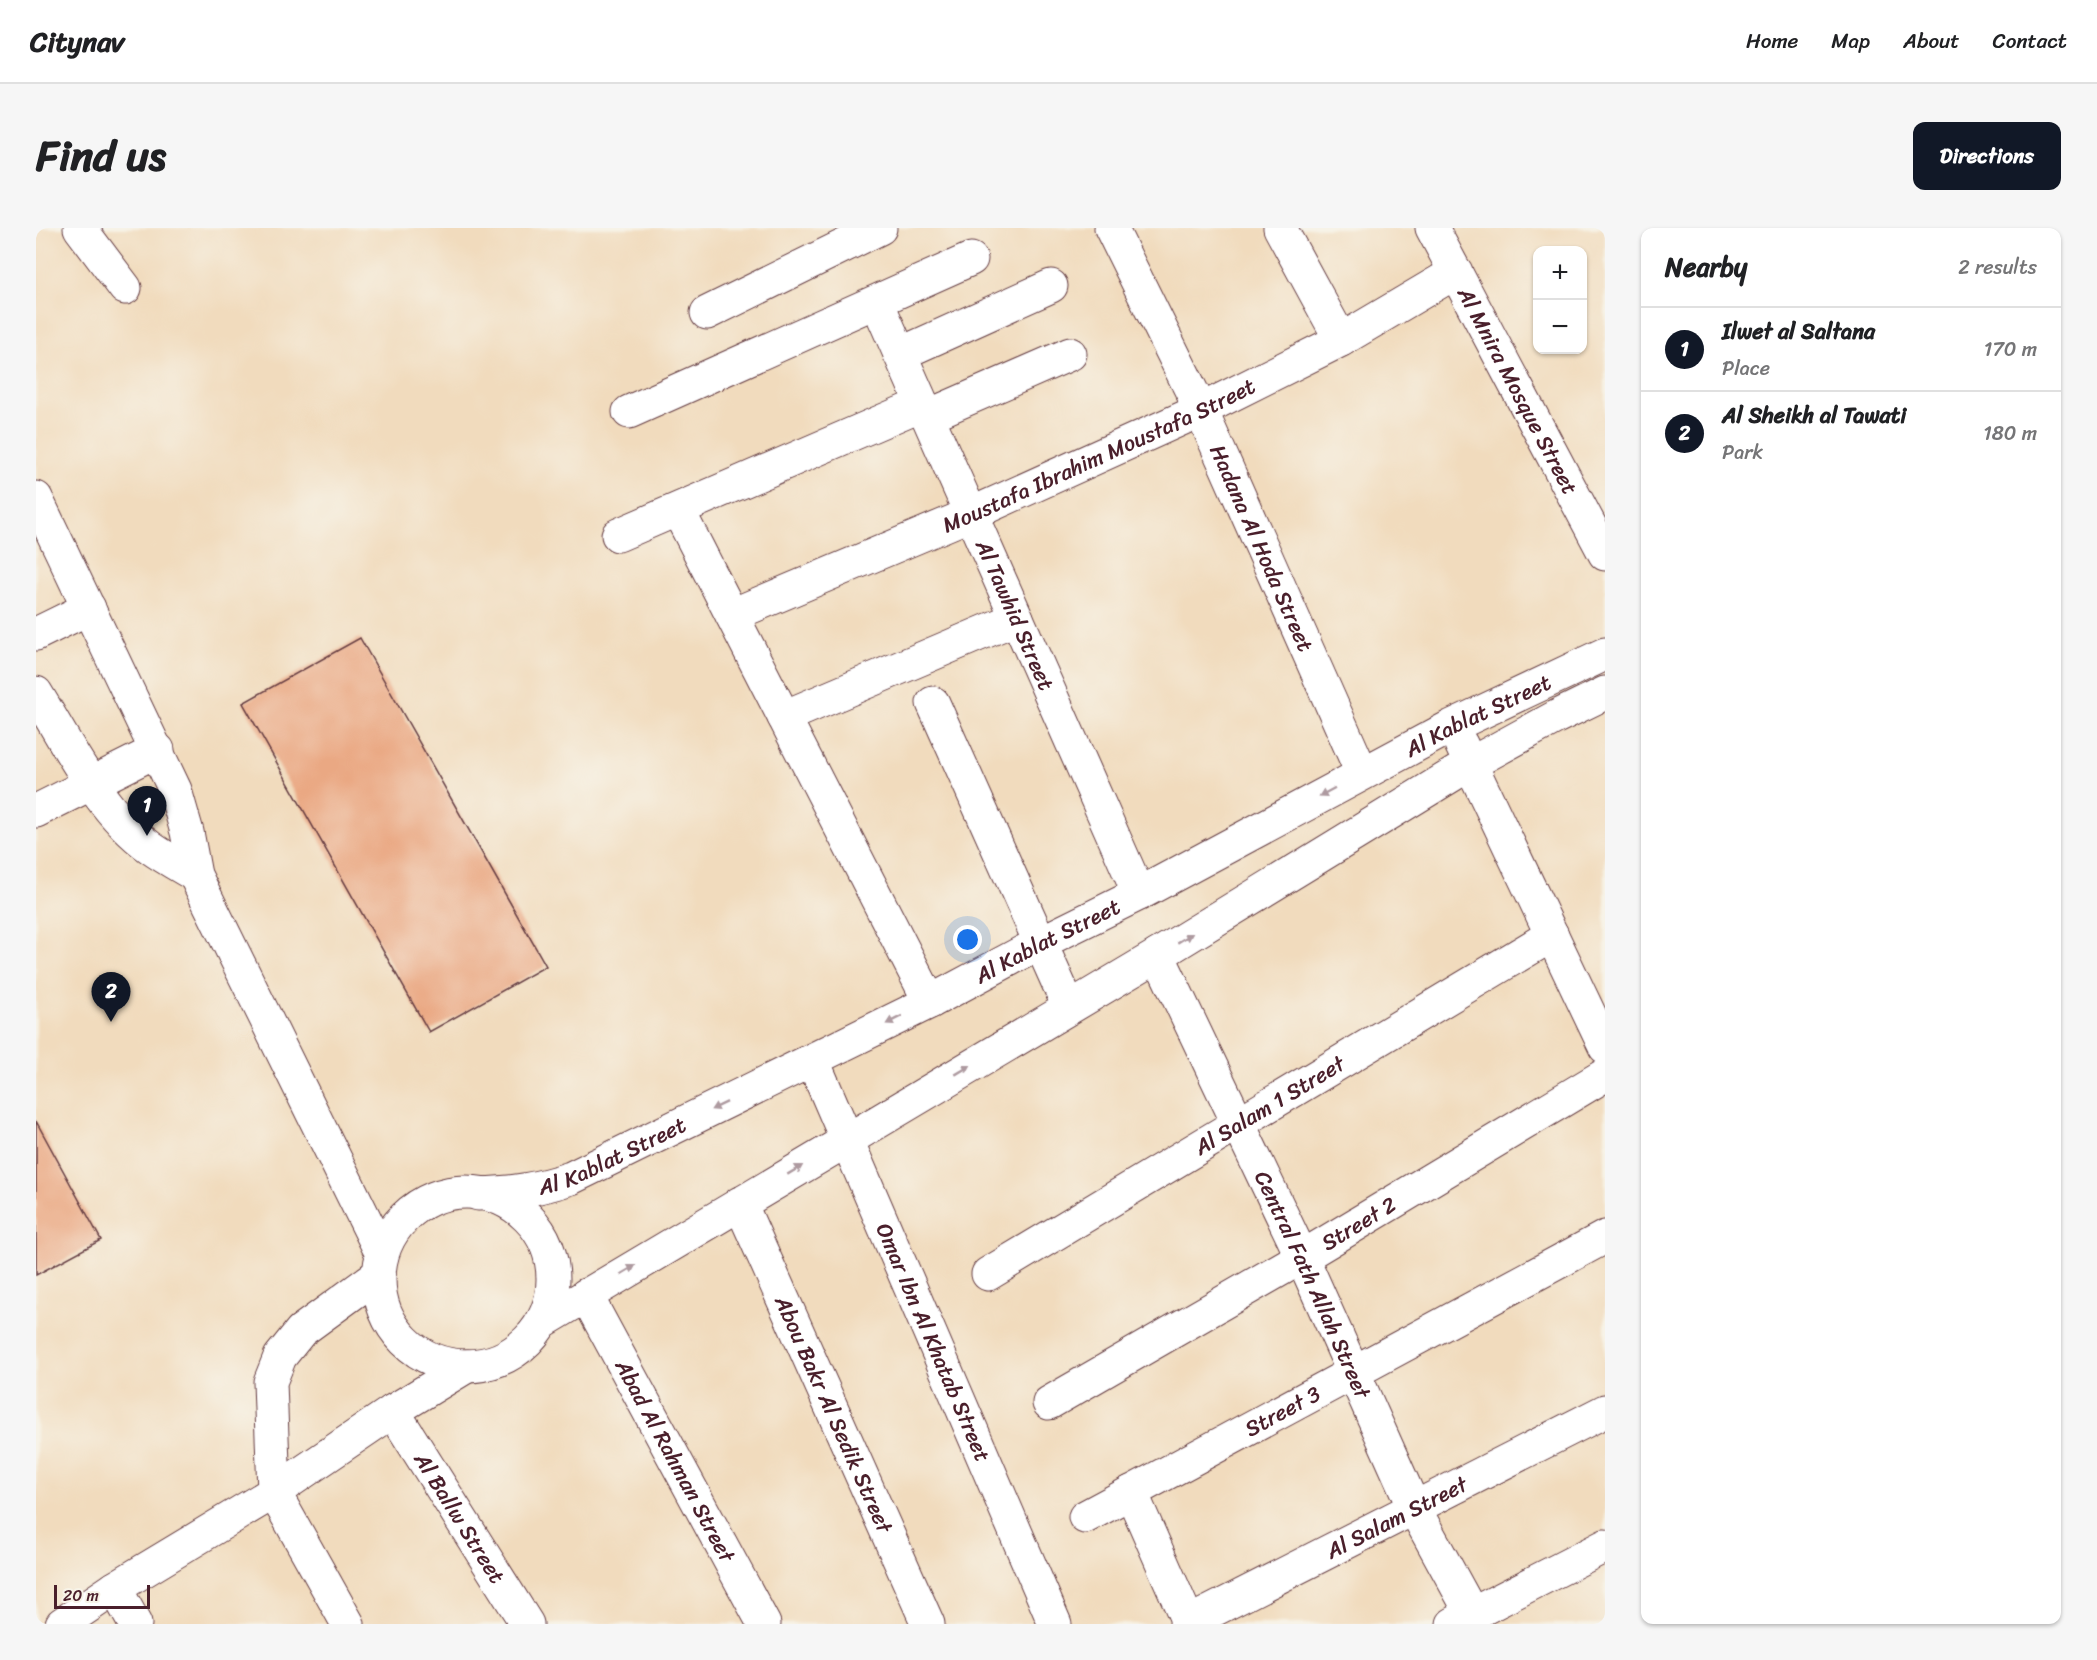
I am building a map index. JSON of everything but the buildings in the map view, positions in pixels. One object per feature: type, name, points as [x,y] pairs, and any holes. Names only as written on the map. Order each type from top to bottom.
[{"type":"street","points":[[80,228],[125,288]]},
{"type":"street","points":[[707,313],[880,228]]},
{"type":"street","name":"Hadana Al Hoda Street","points":[[1111,228],[1201,410],[1362,773]]},
{"type":"street","points":[[1280,228],[1341,340]]},
{"type":"street","name":"Al Mnira Mosque Street","points":[[1432,228],[1605,554]]},
{"type":"street","points":[[630,412],[971,259]]},
{"type":"street","name":"Moustafa Ibrahim Moustafa Street","points":[[732,615],[971,514],[1201,410],[1341,340],[1456,272]]},
{"type":"street","points":[[900,354],[1051,286]]},
{"type":"street","name":"Al Tawhid Street","points":[[877,302],[1139,894]]},
{"type":"street","points":[[618,535],[925,410],[1070,354]]},
{"type":"street","points":[[36,498],[176,790],[188,832],[195,875],[381,1264]]},
{"type":"street","points":[[678,510],[930,1002]]},
{"type":"street","points":[[36,634],[89,608]]},
{"type":"street","points":[[784,717],[1017,618]]},
{"type":"street","name":"Al Kablat Street","points":[[478,1194],[510,1193],[541,1188],[571,1178],[930,1002],[1040,942],[1139,894],[1452,726],[1605,654]]},
{"type":"street","points":[[36,693],[91,782],[116,816],[150,848],[195,875]]},
{"type":"street","name":"Al Kablat Street","points":[[542,1322],[847,1138],[1158,955],[1470,764],[1556,717],[1605,694]]},
{"type":"street","points":[[933,703],[1069,1007]]},
{"type":"street","points":[[1452,726],[1603,1037]]},
{"type":"street","points":[[36,811],[158,750]]},
{"type":"street","name":"Al Salam 1 Street","points":[[988,1274],[1552,934]]},
{"type":"street","name":"Central Fath Allah Street","points":[[1158,955],[1302,1257],[1462,1619]]},
{"type":"street","name":"Omar Ibn Al Khatab Street","points":[[813,1060],[1056,1624]]},
{"type":"street","name":"Street 2","points":[[1049,1403],[1302,1257],[1605,1075]]},
{"type":"street","points":[[458,1193],[478,1194],[498,1199],[517,1209],[532,1223],[544,1241],[551,1261],[553,1282],[550,1302],[542,1322],[518,1349],[486,1364],[467,1366],[447,1364],[428,1358],[410,1346],[396,1331],[386,1314],[380,1294],[381,1264],[391,1235],[419,1206],[438,1197],[458,1193]]},
{"type":"street","name":"Abou Bakr Al Sedik Street","points":[[740,1203],[928,1624]]},
{"type":"street","name":"Street 3","points":[[1085,1517],[1605,1237]]},
{"type":"street","points":[[348,1624],[274,1492],[270,1382],[280,1357],[301,1331],[381,1264]]},
{"type":"street","name":"Abad Al Rahman Street","points":[[586,1295],[764,1624]]},
{"type":"street","points":[[62,1624],[115,1588],[274,1492],[393,1411],[467,1366]]},
{"type":"street","name":"Al Ballw Street","points":[[393,1411],[527,1624]]},
{"type":"street","name":"Al Salam Street","points":[[1188,1624],[1605,1411]]},
{"type":"street","points":[[1131,1492],[1188,1624]]},
{"type":"street","points":[[1462,1619],[1605,1546]]},
{"type":"street","points":[[115,1588],[135,1624]]},
{"type":"place","name":"Ilwet al Saltana","points":[[147,836]]},
{"type":"place","name":"Al Sheikh al Tawati","points":[[111,1022]]}]
